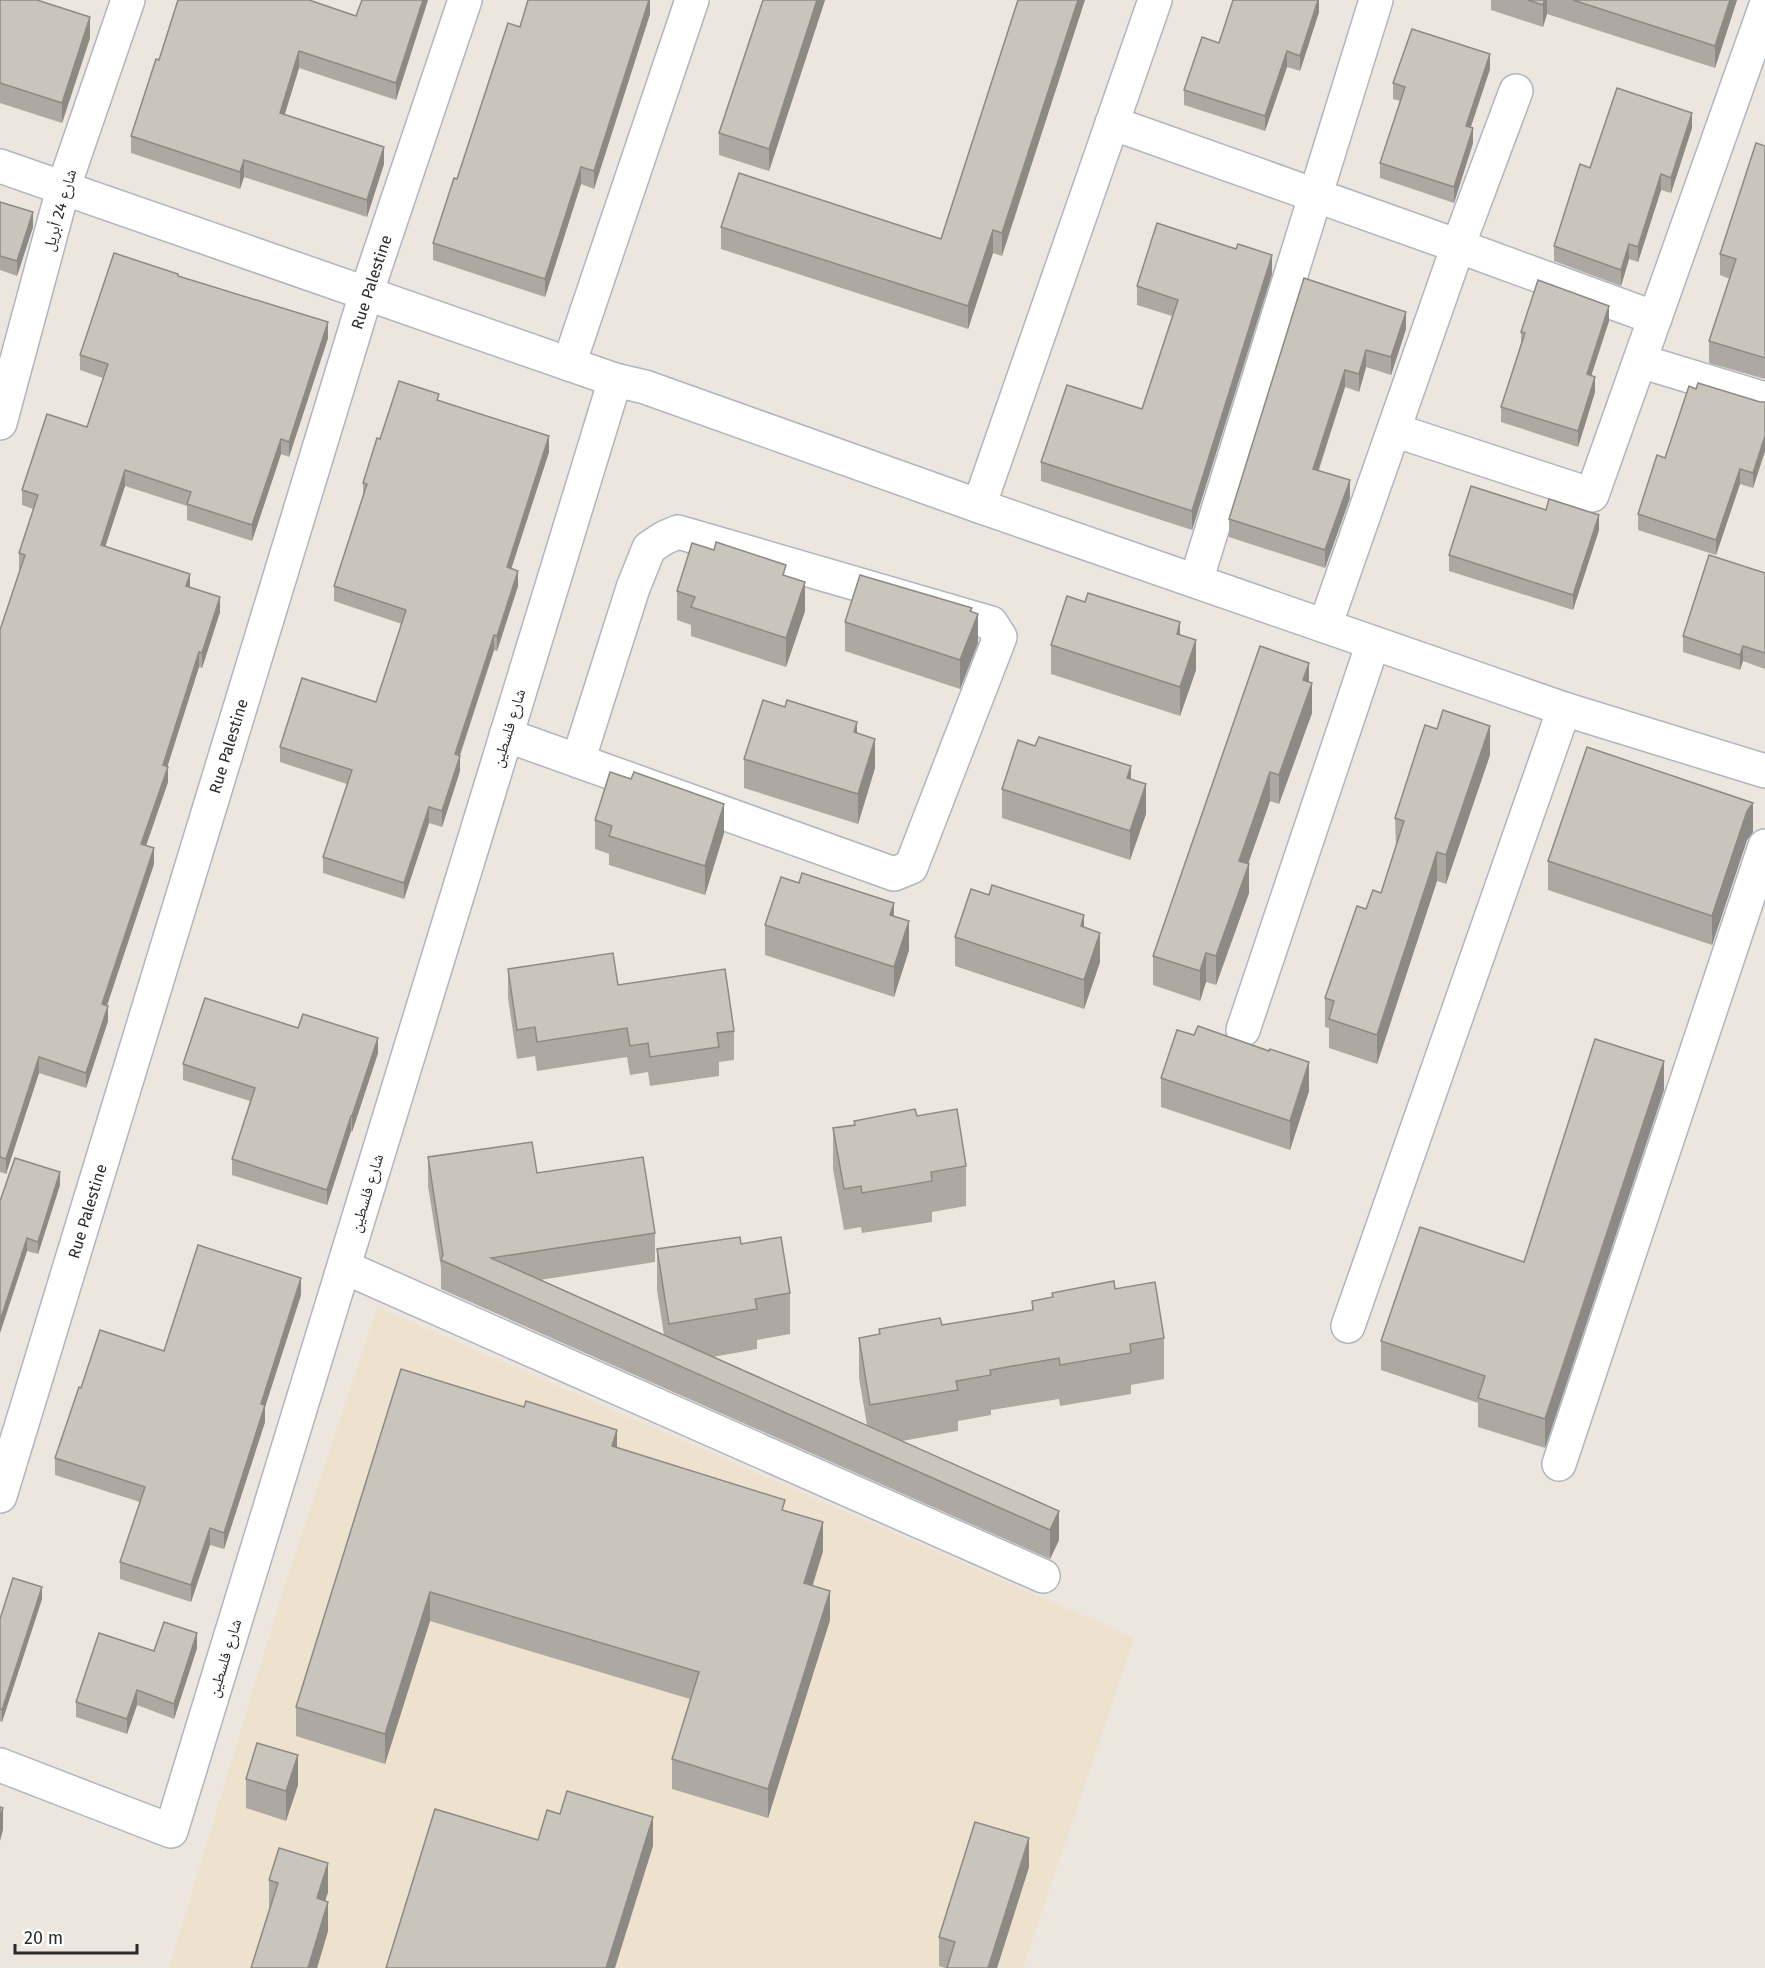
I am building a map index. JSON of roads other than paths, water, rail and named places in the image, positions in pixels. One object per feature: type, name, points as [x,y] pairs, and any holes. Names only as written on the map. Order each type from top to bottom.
[{"type":"street","name":"شارع 24 أبريل","points":[[1,420],[63,189],[128,0]]},
{"type":"street","name":"Rue Palestine","points":[[0,1496],[366,294],[465,0]]},
{"type":"street","points":[[569,364],[692,0]]},
{"type":"street","points":[[979,506],[1155,0]]},
{"type":"street","points":[[1196,581],[1376,0]]},
{"type":"street","points":[[1394,430],[1592,495],[1765,8]]},
{"type":"street","points":[[1325,626],[1458,246],[1516,91]]},
{"type":"street","points":[[1112,123],[1655,318]]},
{"type":"street","points":[[0,166],[615,380],[645,387],[1564,710],[1765,771]]},
{"type":"street","points":[[1640,362],[1765,399]]},
{"type":"street","name":"شارع فلسطين","points":[[0,1765],[171,1831],[615,380]]},
{"type":"street","points":[[506,735],[578,761],[894,874],[911,867],[999,637],[991,623],[678,532],[649,548],[633,588],[578,761]]},
{"type":"street","points":[[1243,1030],[1373,643]]},
{"type":"street","points":[[1348,1326],[1564,710]]},
{"type":"street","points":[[1559,1464],[1765,846]]},
{"type":"street","points":[[344,1268],[1043,1576]]}]
